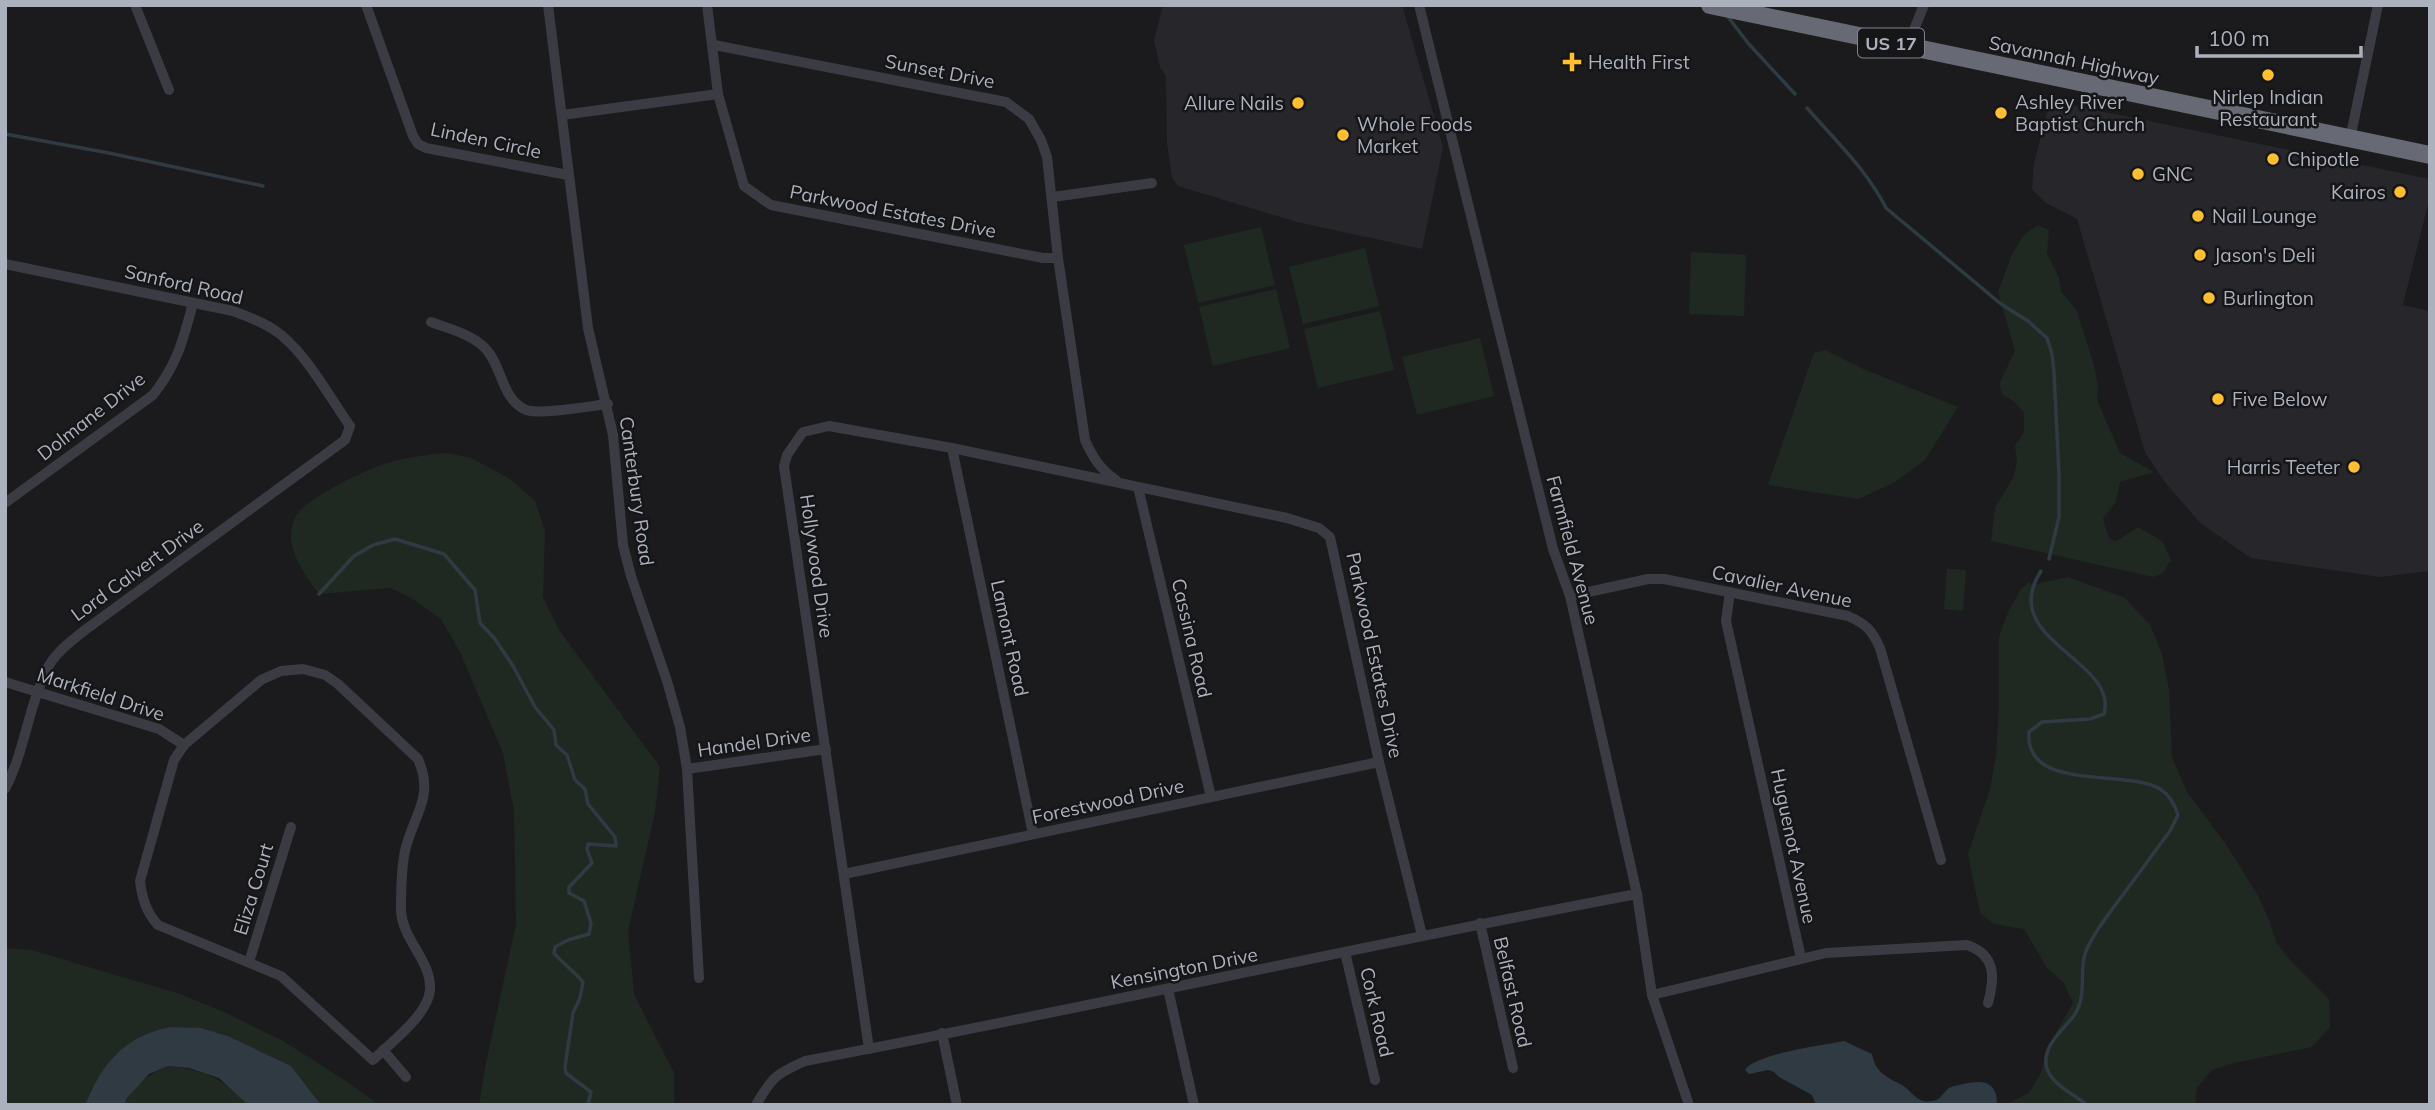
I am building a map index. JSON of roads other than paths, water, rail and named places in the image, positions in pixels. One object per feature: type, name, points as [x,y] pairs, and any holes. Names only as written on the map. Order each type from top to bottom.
[{"type":"highway","name":"Savannah Highway","points":[[1710,5],[2430,155]]},
{"type":"street","points":[[135,5],[169,90]]},
{"type":"street","name":"Linden Circle","points":[[366,5],[418,144],[426,148],[568,175]]},
{"type":"street","name":"Canterbury Road","points":[[548,5],[568,175],[584,276],[588,328],[613,435],[623,545],[667,681],[680,727],[687,769],[699,978]]},
{"type":"street","name":"Parkwood Estates Drive","points":[[707,5],[718,94],[744,186],[771,205],[1043,258],[1058,258]]},
{"type":"street","name":"Farmfield Avenue","points":[[1419,5],[1553,549],[1570,597],[1637,894],[1652,995],[1689,1105]]},
{"type":"street","points":[[1910,47],[1924,5]]},
{"type":"street","points":[[2350,139],[2378,5]]},
{"type":"street","name":"Sunset Drive","points":[[713,45],[1006,102],[1029,119],[1041,140],[1046,156],[1085,440],[1098,465],[1120,483]]},
{"type":"street","points":[[562,115],[718,94]]},
{"type":"street","points":[[1053,197],[1152,183]]},
{"type":"street","name":"Sanford Road","points":[[5,264],[233,311],[274,330],[297,351],[350,426]]},
{"type":"street","name":"Dolmane Drive","points":[[5,503],[153,394],[167,377],[178,356],[193,303]]},
{"type":"street","points":[[432,322],[475,338],[487,349],[506,391],[526,410],[607,404]]},
{"type":"street","name":"Lord Calvert Drive","points":[[5,789],[13,773],[47,668],[69,642],[345,440],[350,426]]},
{"type":"street","name":"Hollywood Drive","points":[[869,1049],[784,466],[787,455],[803,432],[829,426],[952,448],[1138,487]]},
{"type":"street","name":"Lamont Road","points":[[952,448],[1033,834]]},
{"type":"street","name":"Parkwood Estates Drive","points":[[1138,487],[1287,518],[1318,528],[1330,537],[1379,762],[1422,935]]},
{"type":"street","name":"Cassina Road","points":[[1138,487],[1211,797]]},
{"type":"street","name":"Cavalier Avenue","points":[[1570,597],[1648,579],[1664,579],[1848,616],[1864,623],[1880,648],[1941,860]]},
{"type":"street","name":"Huguenot Avenue","points":[[1730,592],[1726,621],[1801,958]]},
{"type":"street","points":[[303,670],[325,675],[338,684],[418,760],[425,776],[425,792],[406,849],[401,915],[408,936],[429,975],[430,991],[424,1009],[373,1059],[281,976],[158,925],[145,907],[140,881],[174,760],[184,745],[261,680],[281,671],[303,670]]},
{"type":"street","name":"Markfield Drive","points":[[5,682],[159,729],[184,745]]},
{"type":"street","name":"Handel Drive","points":[[687,769],[825,749]]},
{"type":"street","name":"Forestwood Drive","points":[[844,874],[1379,762]]},
{"type":"street","name":"Eliza Court","points":[[249,962],[290,827]]},
{"type":"street","name":"Kensington Drive","points":[[756,1105],[768,1083],[778,1073],[804,1061],[1345,953],[1480,923],[1637,894]]},
{"type":"street","name":"Belfast Road","points":[[1480,923],[1513,1068]]},
{"type":"street","points":[[1652,995],[1826,953],[1966,945],[1979,949],[1988,960],[1993,974],[1988,1003]]},
{"type":"street","name":"Cork Road","points":[[1345,953],[1375,1080]]},
{"type":"street","points":[[1168,989],[1194,1105]]},
{"type":"street","points":[[942,1033],[957,1105]]},
{"type":"street","points":[[383,1050],[406,1077]]},
{"type":"waterway","points":[[1728,17],[1795,94]]},
{"type":"waterway","points":[[1807,108],[1860,168],[1886,208],[2001,304],[2028,321],[2047,338],[2054,372],[2059,475],[2059,517],[2049,559]]},
{"type":"waterway","points":[[5,134],[263,186]]},
{"type":"waterway","points":[[319,594],[354,556],[373,545],[395,539],[444,554],[475,590],[480,623],[495,639],[535,707],[554,730],[556,745],[567,755],[575,780],[585,789],[588,804],[615,837],[616,846],[588,844],[592,863],[569,887],[569,893],[584,901],[591,923],[589,934],[555,947],[554,953],[583,982],[573,1013],[565,1067],[566,1073],[591,1092],[588,1105]]},
{"type":"waterway","points":[[2041,571],[2031,595],[2034,615],[2045,632],[2094,679],[2104,695],[2104,714],[2090,719],[2042,722],[2029,732],[2032,751],[2043,764],[2059,771],[2144,783],[2160,789],[2172,800],[2178,815],[2170,831],[2090,943],[2084,958],[2079,1006],[2048,1049],[2046,1064],[2051,1076],[2087,1105]]},
{"type":"place","name":"Health First","points":[[1572,62]]},
{"type":"place","name":"Nirlep Indian Restaurant","points":[[2268,75]]},
{"type":"place","name":"Allure Nails","points":[[1298,103]]},
{"type":"place","name":"Ashley River Baptist Church","points":[[2001,113]]},
{"type":"place","name":"Whole Foods Market","points":[[1343,135]]},
{"type":"place","name":"Chipotle","points":[[2273,159]]},
{"type":"place","name":"GNC","points":[[2138,174]]},
{"type":"place","name":"Kairos","points":[[2400,192]]},
{"type":"place","name":"Nail Lounge","points":[[2198,216]]},
{"type":"place","name":"Jason's Deli","points":[[2200,255]]},
{"type":"place","name":"Burlington","points":[[2209,298]]},
{"type":"place","name":"Five Below","points":[[2218,399]]},
{"type":"place","name":"Harris Teeter","points":[[2354,467]]}]
